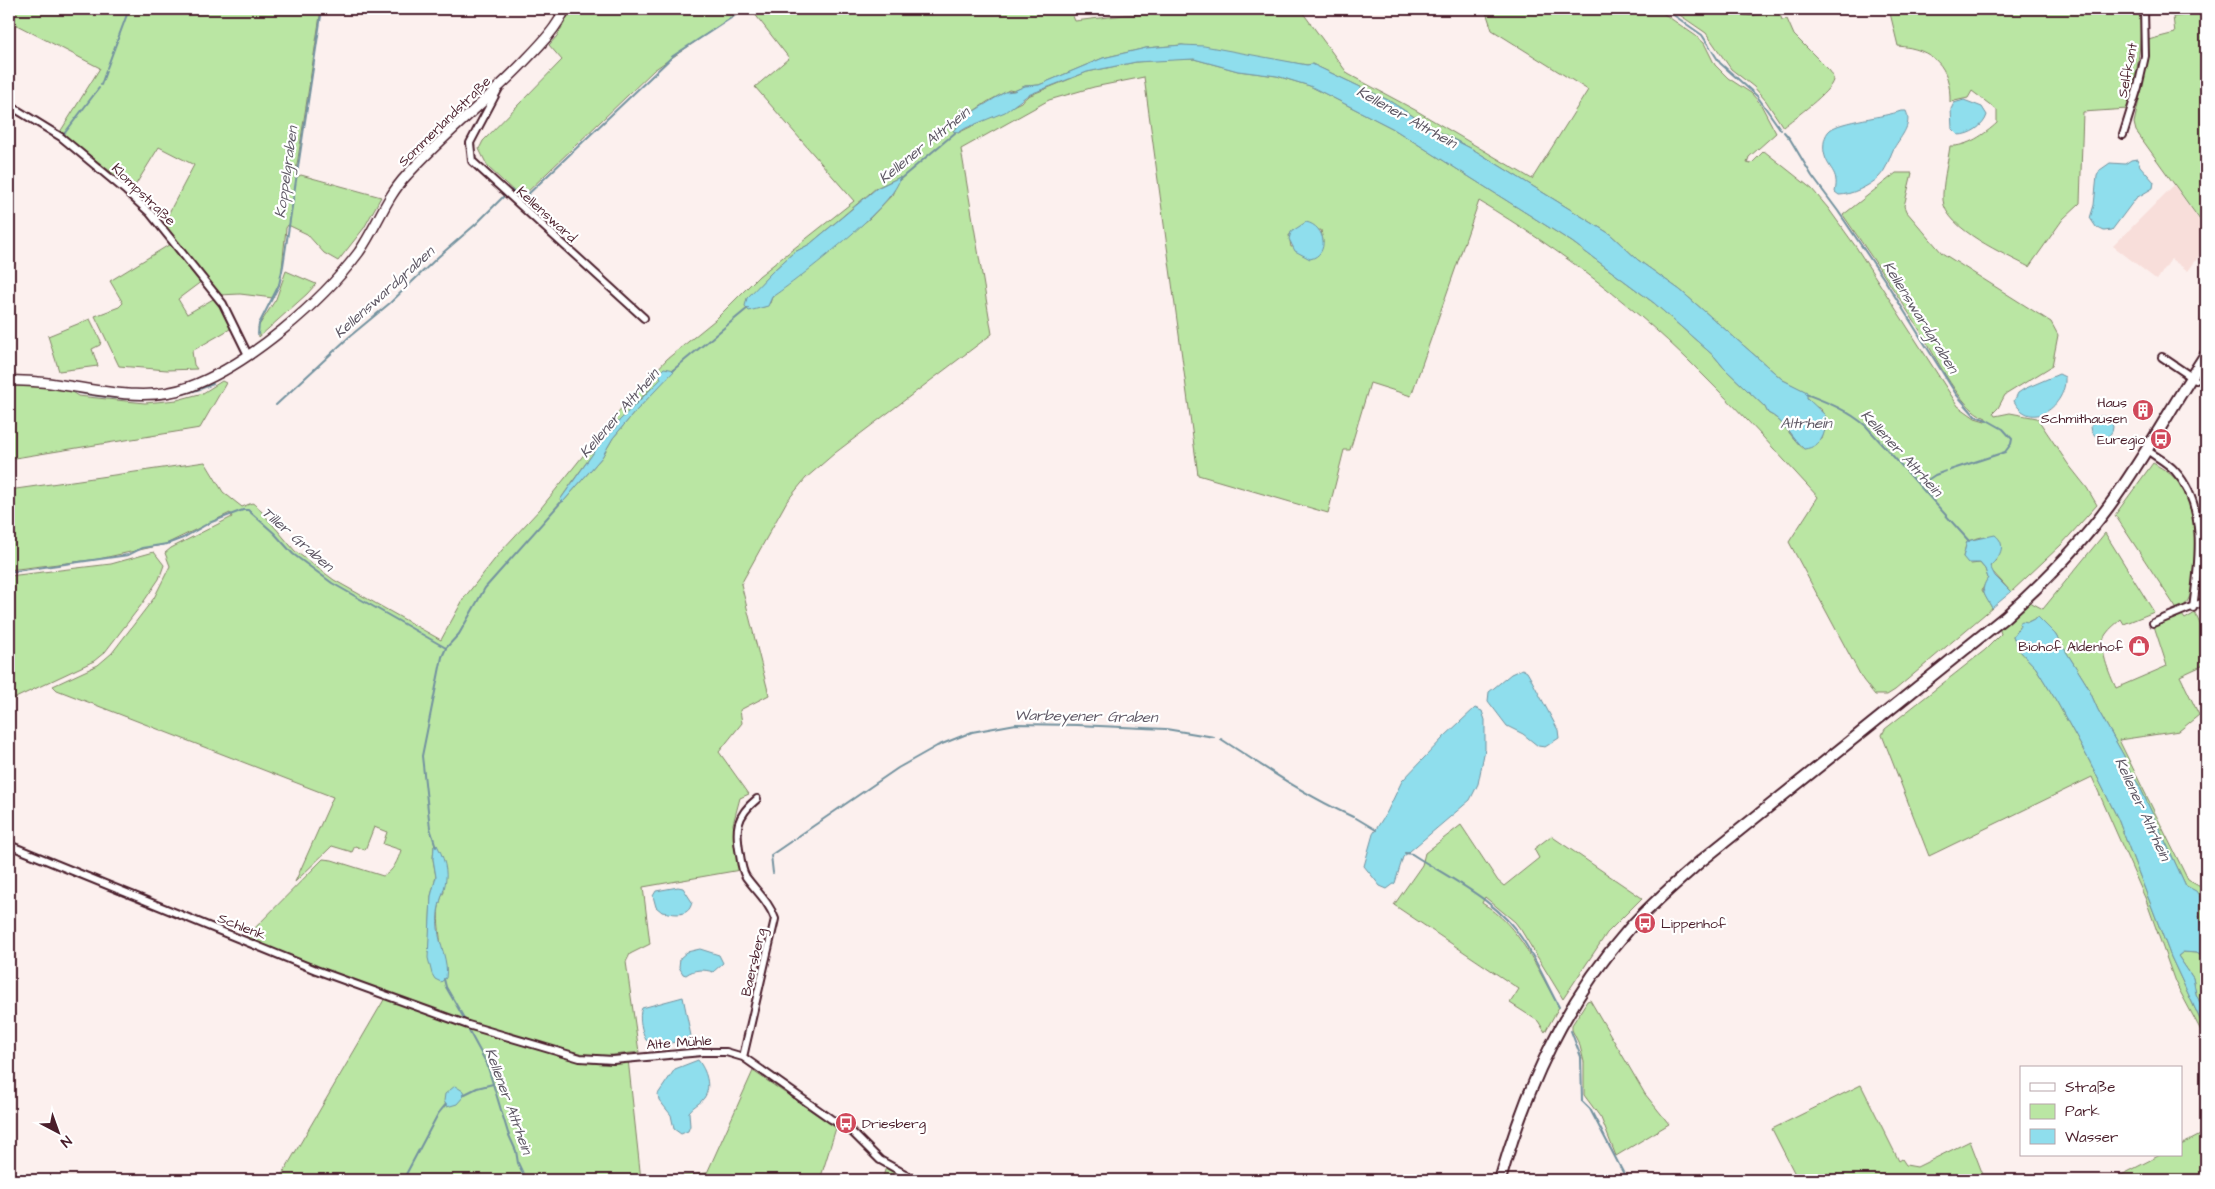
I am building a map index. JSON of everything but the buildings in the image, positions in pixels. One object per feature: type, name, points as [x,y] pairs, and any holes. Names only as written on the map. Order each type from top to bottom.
[{"type":"main road","points":[[1500,1180],[1512,1138],[1552,1041],[1581,992],[1603,962],[1701,861],[2005,617],[2043,582],[2090,530],[2128,477],[2194,378],[2206,354]]},
{"type":"street","name":"Sommerlandstraße","points":[[9,381],[54,382],[110,392],[157,394],[187,388],[216,375],[248,355],[296,317],[343,271],[358,252],[405,177],[538,48],[560,20],[565,9]]},
{"type":"street","points":[[1737,9],[1750,11],[1761,9]]},
{"type":"street","name":"Selfkant","points":[[2123,135],[2138,87],[2145,56],[2144,9]]},
{"type":"street","name":"Kellensward","points":[[499,87],[470,143],[472,161],[644,318]]},
{"type":"street","name":"Klompstraße","points":[[9,104],[61,137],[126,190],[150,213],[223,304],[248,355]]},
{"type":"street","points":[[2162,357],[2194,378]]},
{"type":"street","points":[[2147,450],[2174,469],[2185,485],[2193,503],[2198,536],[2199,568],[2193,608]]},
{"type":"street","points":[[2153,623],[2206,601]]},
{"type":"street","points":[[9,794],[9,817]]},
{"type":"street","name":"Baersberg","points":[[743,1057],[775,919],[772,909],[745,876],[736,838],[742,814],[757,799]]},
{"type":"street","name":"Schlenk","points":[[9,845],[316,970],[468,1025]]},
{"type":"street","name":"Alte Mühle","points":[[468,1025],[580,1058],[594,1060],[702,1052],[726,1052],[743,1057],[824,1114],[850,1129],[880,1160],[916,1180]]},
{"type":"shaded area","points":[[2174,185],[2206,230],[2206,247],[2188,271],[2171,259],[2157,280],[2113,246]]},
{"type":"green space","points":[[9,9],[321,9],[295,178],[301,175],[381,197],[364,228],[338,261],[324,253],[307,234],[288,225],[286,228],[281,279],[273,298],[240,294],[219,295],[163,224],[194,165],[159,147],[133,189],[60,132],[100,68],[9,21]]},
{"type":"green space","points":[[572,9],[743,9],[654,70],[521,198],[488,167],[479,149],[483,141],[562,60],[549,45],[557,36]]},
{"type":"green space","points":[[761,9],[1070,9],[1075,21],[1124,15],[1300,9],[1348,74],[1417,111],[1532,179],[1588,90],[1492,30],[1485,9],[1657,9],[1704,43],[1715,65],[1728,78],[1751,93],[1760,103],[1776,133],[1749,157],[1747,163],[1751,164],[1764,151],[1812,189],[1856,247],[1958,406],[1975,418],[1985,421],[1986,418],[1975,412],[1955,390],[1914,321],[1843,215],[1896,173],[1912,173],[1904,206],[1906,211],[1942,253],[2051,322],[2058,335],[2052,366],[2005,395],[1993,413],[1995,416],[2010,413],[2037,418],[2097,505],[2061,545],[2011,592],[1991,570],[1990,566],[1997,560],[1982,537],[1967,541],[1963,557],[1971,564],[1980,563],[1985,569],[1988,578],[1982,590],[1992,608],[1895,690],[1887,695],[1875,695],[1863,680],[1789,542],[1818,497],[1735,407],[1654,328],[1569,260],[1479,201],[1411,396],[1370,383],[1350,450],[1344,450],[1328,513],[1198,475],[1144,77],[1094,87],[1049,100],[961,149],[992,334],[835,453],[806,478],[787,501],[741,584],[769,695],[740,710],[742,723],[719,752],[749,794],[740,798],[733,824],[740,870],[643,887],[650,944],[630,954],[626,962],[639,1052],[597,1057],[572,1053],[460,1021],[248,941],[247,936],[323,859],[383,876],[397,862],[401,850],[383,844],[387,832],[374,827],[365,850],[355,846],[352,852],[332,846],[295,882],[333,797],[57,690],[53,686],[98,665],[112,653],[154,598],[170,566],[165,553],[171,548],[232,517],[230,513],[166,544],[99,559],[9,570],[9,490],[205,462],[223,492],[242,507],[252,503],[256,505],[295,551],[334,580],[441,640],[464,598],[502,550],[541,508],[623,406],[667,359],[715,320],[759,276],[854,201],[755,87],[789,58],[754,13]],"holes":[[[1182,45],[1307,65],[1312,64],[1388,100],[1430,127],[1474,150],[1610,234],[1638,260],[1680,290],[1783,380],[1806,392],[1807,398],[1814,406],[1821,409],[1826,424],[1822,439],[1804,449],[1783,424],[1768,413],[1765,407],[1715,357],[1654,303],[1572,242],[1392,128],[1310,86],[1277,76],[1238,71],[1194,59],[1136,62],[1087,72],[1028,96],[1021,102],[958,133],[956,128],[971,113],[1009,90],[1014,91],[1025,86],[1039,85],[1103,58],[1146,48]],[[900,177],[892,195],[870,218],[772,297],[770,303],[764,307],[759,307],[761,284],[772,272],[793,253],[810,244],[876,188]],[[1321,230],[1323,242],[1291,247],[1289,235]],[[674,370],[634,413],[613,438],[602,457],[563,502],[560,500],[597,448],[642,397]],[[437,845],[444,892],[438,912],[441,948],[429,947],[431,896],[436,877],[433,859],[434,846]]]},
{"type":"green space","points":[[1671,9],[1731,9],[1745,15],[1769,9],[1778,9],[1782,20],[1787,19],[1794,35],[1831,72],[1833,80],[1831,85],[1819,98],[1783,127],[1754,87],[1731,69],[1706,33]]},
{"type":"green space","points":[[1889,9],[2141,9],[2138,60],[2128,109],[2083,112],[2080,203],[2063,219],[2029,267],[1965,231],[1946,211],[1943,200],[1950,146],[1969,142],[1987,131],[1997,123],[1997,110],[1972,91],[1968,98],[1950,102],[1947,78],[1938,62],[1921,51],[1898,46]]},
{"type":"green space","points":[[2206,12],[2205,227],[2136,131],[2134,123],[2143,82],[2148,40],[2175,33],[2173,17]]},
{"type":"green space","points":[[172,243],[202,281],[178,299],[187,314],[215,298],[231,326],[230,329],[192,351],[194,365],[197,369],[167,370],[119,366],[95,316],[119,307],[123,303],[110,281]]},
{"type":"green space","points":[[286,271],[316,284],[259,337],[258,327],[276,299]]},
{"type":"green space","points":[[90,319],[101,341],[100,345],[92,349],[98,366],[59,371],[48,336]]},
{"type":"green space","points":[[222,381],[226,383],[200,428],[9,459],[9,386],[67,389],[78,396],[145,403],[177,400],[203,393]]},
{"type":"green space","points":[[2153,463],[2170,474],[2181,485],[2189,501],[2193,517],[2196,554],[2195,573],[2187,603],[2178,611],[2115,515]]},
{"type":"green space","points":[[2105,533],[2154,612],[2124,624],[2121,619],[2106,634],[2103,646],[2104,653],[2116,688],[2167,666],[2154,626],[2182,615],[2185,619],[2195,613],[2201,626],[2206,624],[2206,664],[2180,676],[2199,715],[2179,731],[2119,740],[2188,880],[2206,890],[2206,937],[2200,920],[2198,895],[2186,886],[2139,785],[2127,767],[2124,756],[2098,710],[2087,685],[2055,634],[2038,617],[2020,626],[2013,636],[2019,650],[2036,668],[2057,702],[2090,762],[2118,819],[2171,957],[2206,1032],[2206,1040],[2175,982],[2146,900],[2092,777],[1929,856],[1882,735],[1885,729],[1985,650],[2001,634],[1999,627],[2028,601],[2043,609]]},
{"type":"green space","points":[[154,552],[164,565],[159,579],[105,652],[94,661],[9,701],[9,576],[111,564]]},
{"type":"green space","points":[[1461,825],[1498,881],[1504,886],[1539,858],[1534,849],[1551,836],[1642,898],[1607,933],[1563,999],[1515,922],[1485,897],[1482,903],[1507,923],[1518,936],[1559,1007],[1545,1032],[1538,1021],[1510,1003],[1519,989],[1394,905],[1422,865],[1425,853]]},
{"type":"green space","points":[[2183,952],[2197,953],[2206,959],[2206,1016],[2196,994],[2193,978],[2178,956]]},
{"type":"green space","points":[[385,998],[593,1063],[628,1059],[641,1180],[512,1180],[512,1177],[502,1178],[503,1180],[279,1180]]},
{"type":"green space","points":[[1590,1000],[1645,1094],[1669,1124],[1616,1156],[1601,1118],[1584,1095],[1584,1062],[1580,1046],[1572,1030],[1572,1025],[1587,1001]]},
{"type":"green space","points":[[753,1071],[836,1128],[820,1180],[641,1180],[707,1173]]},
{"type":"green space","points":[[1861,1085],[1899,1161],[1902,1159],[1906,1165],[1917,1167],[1970,1141],[1985,1180],[1798,1180],[1772,1129]]},
{"type":"green space","points":[[2206,1132],[2206,1180],[2112,1180],[2158,1156],[2182,1156],[2182,1144]]},
{"type":"green space","points":[[886,1167],[902,1176],[901,1180],[882,1180]]},
{"type":"water","name":"Altrhein","points":[[1182,45],[1204,46],[1307,65],[1312,64],[1388,100],[1430,127],[1474,150],[1610,234],[1638,260],[1680,290],[1783,380],[1807,392],[1807,398],[1825,415],[1825,427],[1820,442],[1804,449],[1783,424],[1768,413],[1765,407],[1715,357],[1654,303],[1572,242],[1392,128],[1310,86],[1277,76],[1238,71],[1194,59],[1136,62],[1087,72],[1028,95],[1005,112],[958,133],[953,131],[971,113],[1005,92],[1014,91],[1025,86],[1039,85],[1103,58],[1146,48]]},
{"type":"water","points":[[1964,100],[1982,107],[1987,115],[1983,123],[1976,129],[1958,135],[1952,129],[1951,109],[1954,103]]},
{"type":"water","points":[[1906,111],[1908,116],[1907,127],[1881,175],[1860,190],[1844,195],[1839,195],[1835,192],[1835,174],[1824,152],[1824,140],[1828,132],[1843,124]]},
{"type":"water","points":[[2137,159],[2140,166],[2154,182],[2153,188],[2136,198],[2112,230],[2104,231],[2096,227],[2090,218],[2094,205],[2097,176],[2100,170],[2110,163],[2125,164]]},
{"type":"water","points":[[900,177],[895,189],[883,204],[845,240],[772,297],[768,306],[749,311],[745,306],[747,298],[793,253],[810,244],[877,188]]},
{"type":"water","points":[[1306,222],[1318,229],[1323,240],[1321,252],[1310,259],[1295,251],[1289,239],[1291,232]]},
{"type":"water","points":[[664,368],[675,370],[634,413],[613,438],[602,457],[563,502],[560,500],[599,445],[618,425],[619,421],[661,379],[659,373]]},
{"type":"water","points":[[2059,374],[2065,377],[2064,387],[2060,397],[2047,412],[2029,415],[2021,410],[2014,401],[2018,393],[2024,389]]},
{"type":"water","points":[[2102,416],[2110,419],[2113,427],[2110,435],[2102,438],[2094,435],[2091,427],[2094,419]]},
{"type":"water","points":[[1995,535],[2002,547],[1999,555],[1990,566],[1995,576],[2011,592],[1992,608],[1983,590],[1988,578],[1985,569],[1980,563],[1968,563],[1963,557],[1967,541]]},
{"type":"water","points":[[2038,617],[2055,634],[2087,685],[2098,710],[2124,756],[2127,767],[2139,785],[2186,886],[2196,891],[2200,897],[2199,918],[2206,937],[2206,959],[2197,953],[2183,952],[2178,956],[2193,978],[2196,994],[2206,1016],[2206,1032],[2171,957],[2118,819],[2090,762],[2057,702],[2036,668],[2019,650],[2013,636],[2020,626],[2019,623],[2022,621],[2028,622]]},
{"type":"water","points":[[1522,669],[1527,672],[1558,730],[1559,738],[1545,747],[1538,746],[1523,734],[1507,726],[1488,701],[1489,692],[1511,674]]},
{"type":"water","points":[[1475,708],[1482,711],[1485,720],[1485,749],[1478,784],[1470,800],[1403,857],[1395,883],[1387,889],[1380,886],[1364,866],[1373,834],[1387,812],[1402,781]]},
{"type":"water","points":[[437,845],[446,870],[446,879],[438,916],[438,928],[447,972],[446,978],[441,982],[435,979],[432,974],[428,958],[431,896],[436,877],[433,859],[434,846]]},
{"type":"water","points":[[678,887],[683,888],[692,902],[688,911],[680,914],[671,914],[662,912],[656,907],[653,896],[656,891]]},
{"type":"water","points":[[700,949],[719,955],[723,963],[713,972],[699,970],[686,975],[683,974],[679,967],[680,958],[687,952]]},
{"type":"water","points":[[683,997],[691,1036],[680,1041],[663,1044],[646,1040],[640,1016],[642,1008]]},
{"type":"water","points":[[698,1060],[706,1074],[708,1089],[702,1100],[689,1112],[690,1126],[688,1131],[681,1134],[674,1129],[671,1115],[659,1100],[658,1094],[675,1069]]},
{"type":"water","points":[[455,1086],[463,1091],[464,1096],[457,1104],[447,1107],[444,1101],[445,1094]]},
{"type":"waterway","points":[[107,68],[129,9]]},
{"type":"waterway","name":"Koppelgraben","points":[[258,334],[259,324],[279,285],[283,266],[322,9]]},
{"type":"waterway","name":"Kellenswardgraben","points":[[511,190],[523,199],[673,56],[745,9]]},
{"type":"waterway","name":"Kellenswardgraben","points":[[1665,9],[1702,35],[1720,63],[1757,96],[1781,130]]},
{"type":"waterway","points":[[101,85],[106,71]]},
{"type":"waterway","points":[[64,134],[99,88]]},
{"type":"waterway","name":"Kellener Altrhein","points":[[899,180],[956,132]]},
{"type":"waterway","name":"Kellenswardgraben","points":[[1784,132],[1812,176],[1886,282],[1956,394],[1975,416],[2003,429],[2012,439],[2005,452],[1950,470]]},
{"type":"waterway","name":"Kellenswardgraben","points":[[276,405],[349,337],[390,303],[505,195]]},
{"type":"waterway","name":"Kellener Altrhein","points":[[673,370],[748,308]]},
{"type":"waterway","points":[[74,392],[110,398],[144,399],[178,395],[213,384]]},
{"type":"waterway","name":"Kellener Altrhein","points":[[1806,394],[1845,411],[1866,426],[1969,541]]},
{"type":"waterway","name":"Kellenswardgraben","points":[[1920,485],[1935,475],[1946,471]]},
{"type":"waterway","name":"Kellener Altrhein","points":[[436,847],[430,828],[422,756],[442,657],[446,648],[459,634],[485,588],[562,501]]},
{"type":"waterway","name":"Tiller Graben","points":[[9,572],[128,555],[142,548],[167,544],[183,538],[209,523],[243,510],[248,510],[274,533],[293,554],[332,583],[446,648]]},
{"type":"waterway","name":"Warbeyener Graben","points":[[773,873],[771,855],[898,768],[937,746],[972,732],[1016,724],[1077,725],[1166,729],[1214,737]]},
{"type":"waterway","name":"Warbeyener Graben","points":[[1221,739],[1302,790],[1353,817]]},
{"type":"waterway","name":"Warbeyener Graben","points":[[1356,818],[1376,830]]},
{"type":"waterway","name":"Warbeyener Graben","points":[[1405,853],[1412,854],[1472,891],[1500,913],[1523,940],[1559,1007]]},
{"type":"waterway","name":"Kellener Altrhein","points":[[444,979],[446,987],[465,1020]]},
{"type":"waterway","name":"Kellener Altrhein","points":[[469,1031],[487,1064],[508,1133],[516,1151],[518,1163],[526,1180]]},
{"type":"waterway","name":"Warbeyener Graben","points":[[1571,1031],[1581,1057],[1582,1101],[1590,1109],[1627,1180]]},
{"type":"waterway","points":[[463,1095],[477,1088],[493,1084]]},
{"type":"waterway","points":[[403,1180],[438,1114],[446,1104]]},
{"type":"place","name":"Haus Schmithausen","points":[[2143,410]]},
{"type":"place","name":"Euregio","points":[[2161,439]]},
{"type":"place","name":"Biohof Aldenhof","points":[[2139,646]]},
{"type":"place","name":"Lippenhof","points":[[1645,923]]},
{"type":"place","name":"Driesberg","points":[[846,1123]]}]
